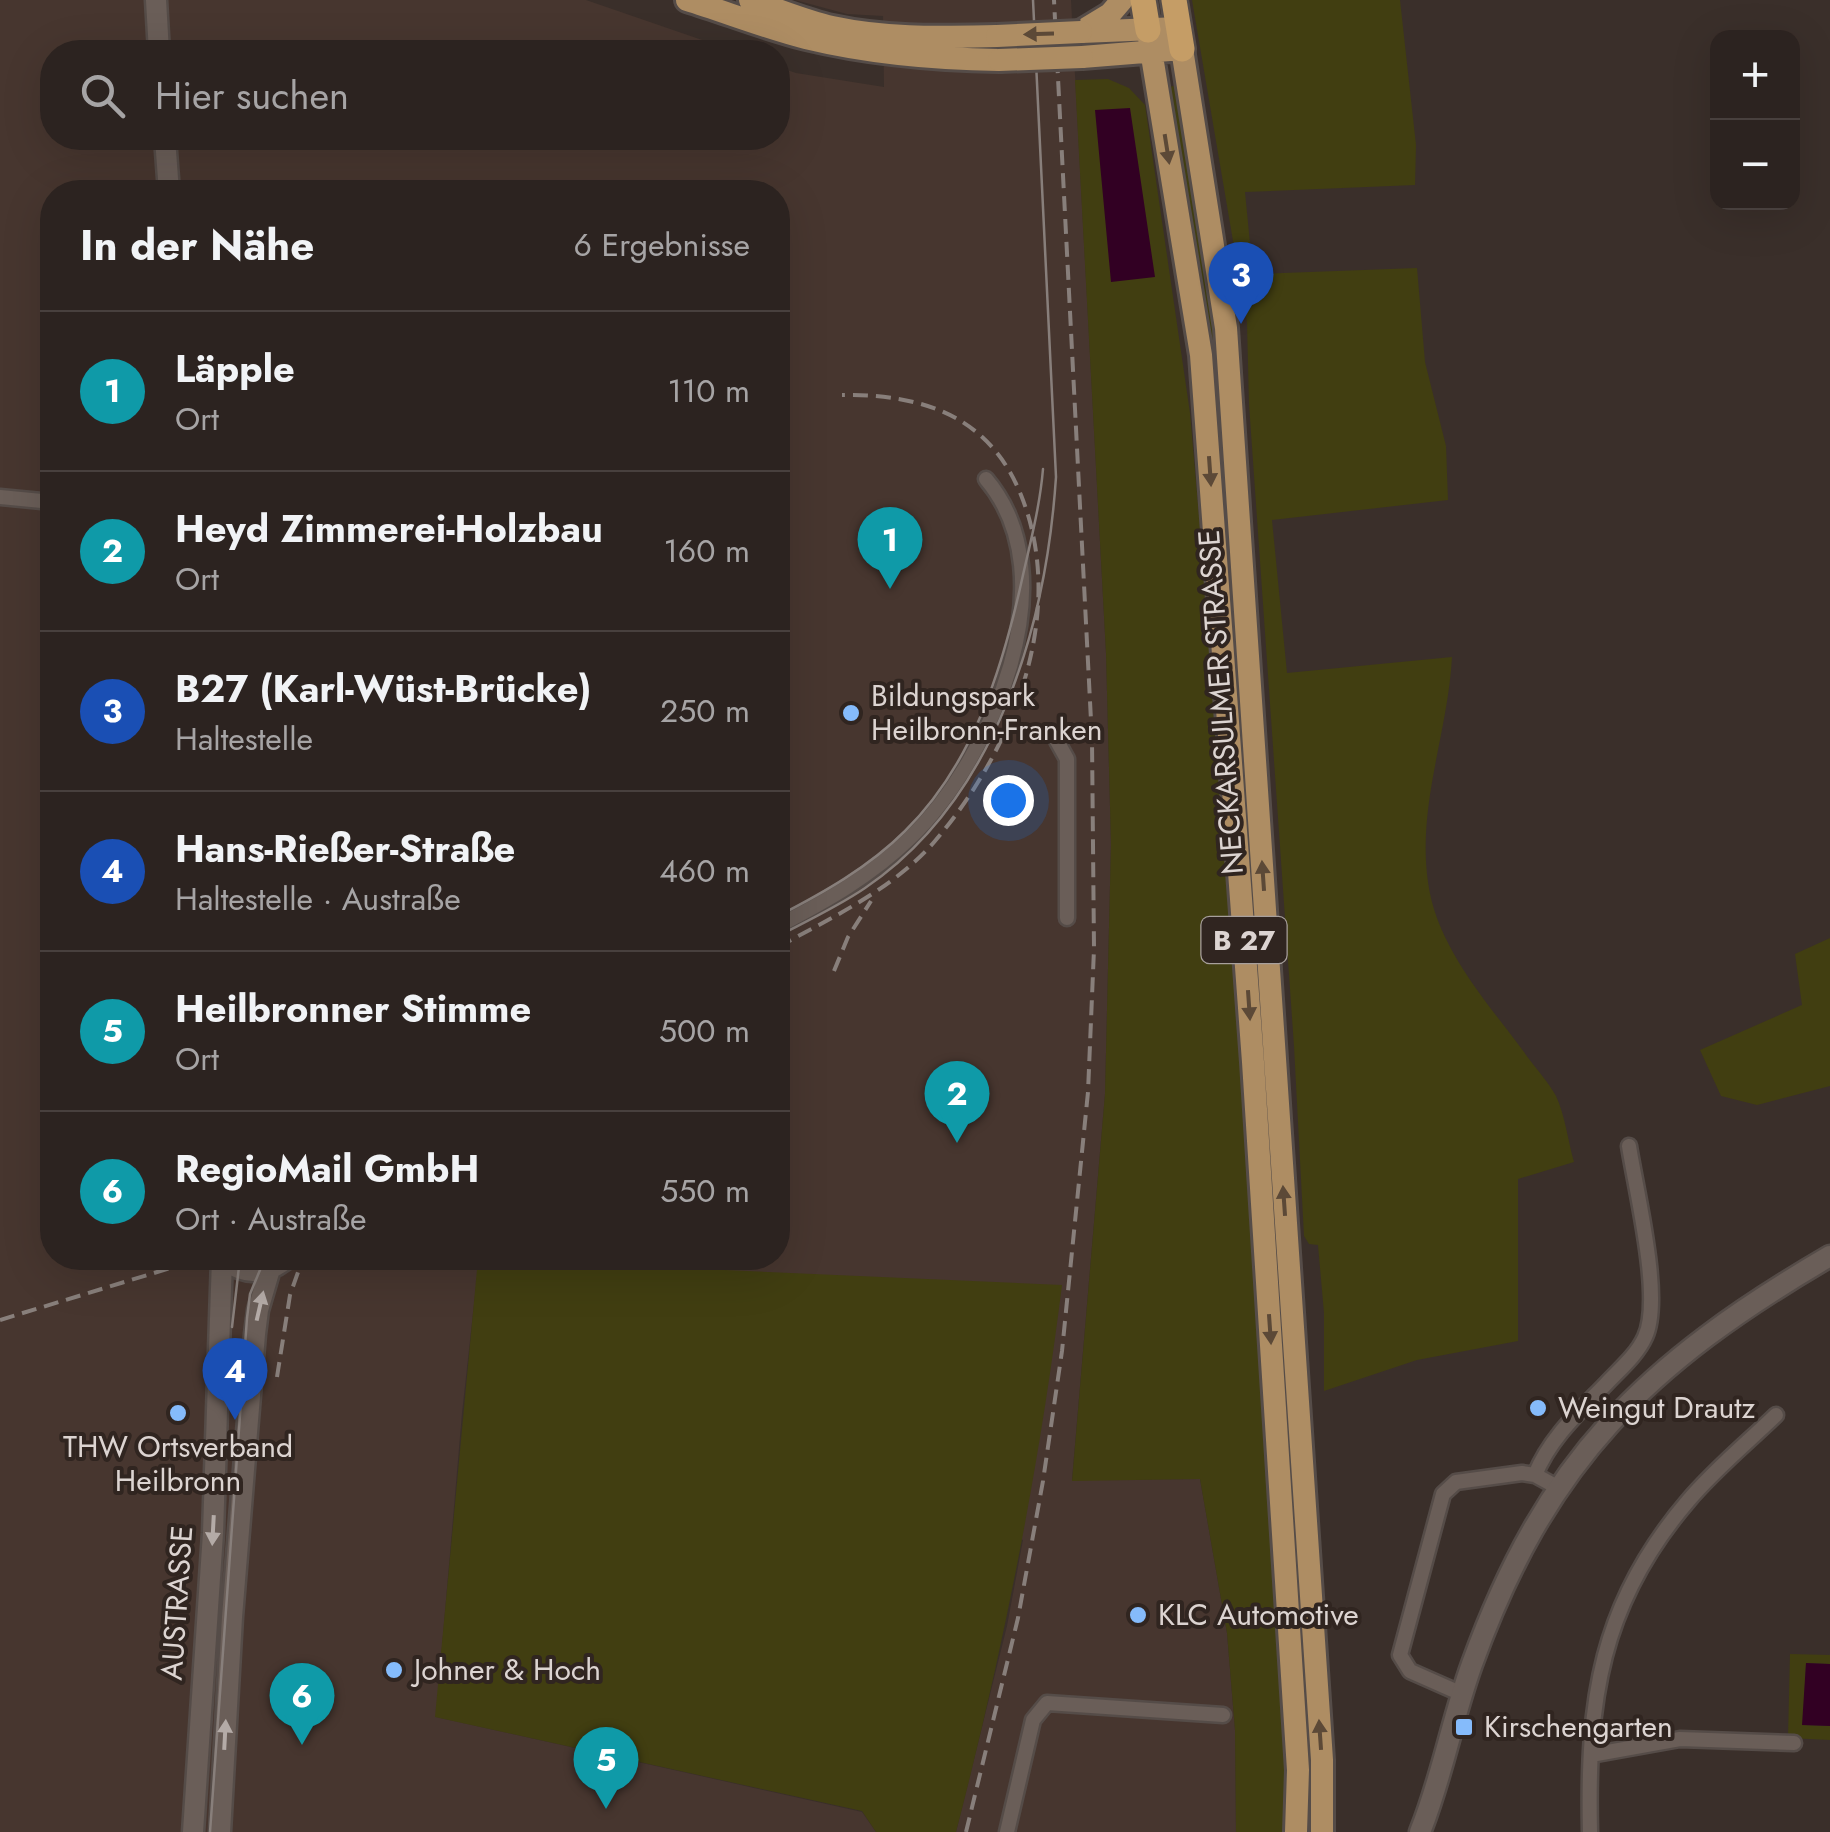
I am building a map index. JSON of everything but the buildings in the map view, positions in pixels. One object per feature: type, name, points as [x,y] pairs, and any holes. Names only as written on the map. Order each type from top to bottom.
[{"type":"highway","name":"B 27","points":[[1143,0],[1150,41]]},
{"type":"highway","name":"B 27","points":[[1174,0],[1181,39]]},
{"type":"main road","points":[[156,0],[159,40]]},
{"type":"main road","points":[[687,0],[804,37],[931,58],[1082,57],[1150,41],[1181,39]]},
{"type":"main road","points":[[750,0],[828,26],[864,32],[930,38],[1081,32],[1150,41]]},
{"type":"main road","points":[[1081,32],[1110,14],[1122,0]]},
{"type":"main road","name":"NECKARSULMER STRASSE","points":[[1181,39],[1229,362],[1322,1760],[1322,1832]]},
{"type":"main road","name":"NECKARSULMER STRASSE","points":[[1150,41],[1201,355],[1253,1062],[1298,1770],[1296,1832]]},
{"type":"main road","points":[[166,150],[168,180]]},
{"type":"main road","points":[[1420,1832],[1462,1694],[1512,1572],[1557,1487],[1606,1425],[1660,1373],[1722,1324],[1830,1256]]},
{"type":"main road","name":"AUSTRASSE","points":[[193,1832],[213,1533],[223,1270]]},
{"type":"main road","name":"AUSTRASSE","points":[[220,1832],[255,1334],[258,1310],[276,1270]]},
{"type":"street","points":[[790,920],[859,881],[912,836],[958,779],[991,714],[1014,650],[1023,598],[1016,529],[1004,500],[986,479]]},
{"type":"street","points":[[0,498],[40,501]]},
{"type":"street","points":[[1057,741],[1066,759],[1067,918]]},
{"type":"street","points":[[1535,1475],[1553,1441],[1642,1343],[1652,1315],[1653,1294],[1629,1146]]},
{"type":"street","points":[[1590,1832],[1590,1755],[1598,1677],[1624,1598],[1644,1561],[1690,1498],[1776,1414]]},
{"type":"street","points":[[1462,1694],[1410,1671],[1400,1655],[1442,1494],[1456,1482],[1522,1473],[1557,1487]]},
{"type":"street","points":[[1007,1832],[1033,1720],[1047,1703],[1223,1715]]},
{"type":"street","points":[[1590,1755],[1680,1739],[1794,1743]]},
{"type":"shaded area","points":[[0,0],[586,0],[702,40],[40,40],[40,150],[790,150],[790,71],[884,87],[883,16],[847,14],[795,0],[1071,0],[1106,653],[1111,844],[1105,1094],[1072,1480],[1200,1479],[1227,1633],[1235,1730],[1236,1832],[956,1832],[1007,1626],[1023,1540],[500,1270],[790,1270],[790,180],[40,180],[40,1270],[478,1270],[436,1717],[862,1812],[876,1832],[0,1832]]},
{"type":"shaded area","points":[[1192,0],[1400,0],[1416,145],[1415,185],[1245,192],[1253,274],[1417,268],[1425,362],[1446,446],[1448,500],[1272,520],[1287,673],[1452,657],[1427,825],[1428,882],[1433,907],[1468,976],[1556,1096],[1574,1162],[1518,1179],[1518,1341],[1417,1360],[1324,1391],[1324,1313],[1318,1245],[1309,1244],[1304,1236],[1249,404],[1247,323]]},
{"type":"shaded area","points":[[1108,79],[1129,88],[1145,105],[1190,413],[1222,780],[1287,1795],[1286,1832],[1236,1832],[1235,1730],[1227,1633],[1200,1479],[1072,1481],[1105,1094],[1111,844],[1106,653],[1075,80]]},
{"type":"shaded area","points":[[1174,86],[1222,379],[1313,1749],[1313,1832],[1307,1832],[1301,1653],[1231,598],[1219,459],[1168,87]]},
{"type":"shaded area","points":[[1130,108],[1155,277],[1111,282],[1095,110]]},
{"type":"shaded area","points":[[1830,938],[1830,1086],[1757,1105],[1721,1096],[1700,1050],[1802,1005],[1795,954]]},
{"type":"shaded area","points":[[477,1270],[725,1270],[1062,1285],[1018,1560],[956,1832],[876,1832],[862,1811],[435,1717]]},
{"type":"shaded area","points":[[1790,1654],[1830,1655],[1830,1664],[1806,1663],[1803,1725],[1830,1726],[1830,1740],[1788,1738]]},
{"type":"shaded area","points":[[1806,1663],[1830,1664],[1830,1726],[1802,1725]]},
{"type":"tram line","points":[[790,930],[865,888],[910,851],[949,807],[980,758],[1006,705],[1026,649],[1040,592],[1056,477],[1033,0]]},
{"type":"tram line","points":[[790,909],[876,856],[905,831],[950,775],[982,712],[1006,644],[1035,522],[1043,469]]},
{"type":"tram line","points":[[232,1327],[239,1270]]},
{"type":"tram line","points":[[210,1832],[247,1318],[250,1294],[260,1270]]},
{"type":"railway","points":[[966,1832],[1018,1618],[1043,1481],[1062,1351],[1088,1092],[1094,949],[1092,740],[1054,0]]},
{"type":"railway","points":[[790,940],[882,888],[935,841],[988,765],[1009,722],[1035,632],[1038,585],[1034,540],[1021,495],[991,445],[971,428],[925,405],[842,395]]},
{"type":"railway","points":[[834,971],[848,937],[871,901]]},
{"type":"railway","points":[[0,1320],[164,1270]]},
{"type":"railway","points":[[277,1377],[290,1295],[299,1270]]},
{"type":"place","name":"B27 (Karl-Wüst-Brücke)","points":[[1241,324]]},
{"type":"place","name":"Läpple","points":[[890,589]]},
{"type":"place","name":"Bildungspark Heilbronn-Franken","points":[[851,713]]},
{"type":"place","name":"Heyd Zimmerei-Holzbau","points":[[957,1143]]},
{"type":"place","name":"Weingut Drautz","points":[[1538,1408]]},
{"type":"place","name":"THW Ortsverband Heilbronn","points":[[178,1413]]},
{"type":"place","name":"Hans-Rießer-Straße","points":[[235,1420]]},
{"type":"place","name":"KLC Automotive","points":[[1138,1615]]},
{"type":"place","name":"Johner & Hoch","points":[[394,1670]]},
{"type":"place","name":"Kirschengarten","points":[[1464,1727]]},
{"type":"place","name":"RegioMail GmbH","points":[[302,1745]]},
{"type":"place","name":"Heilbronner Stimme","points":[[606,1809]]}]
